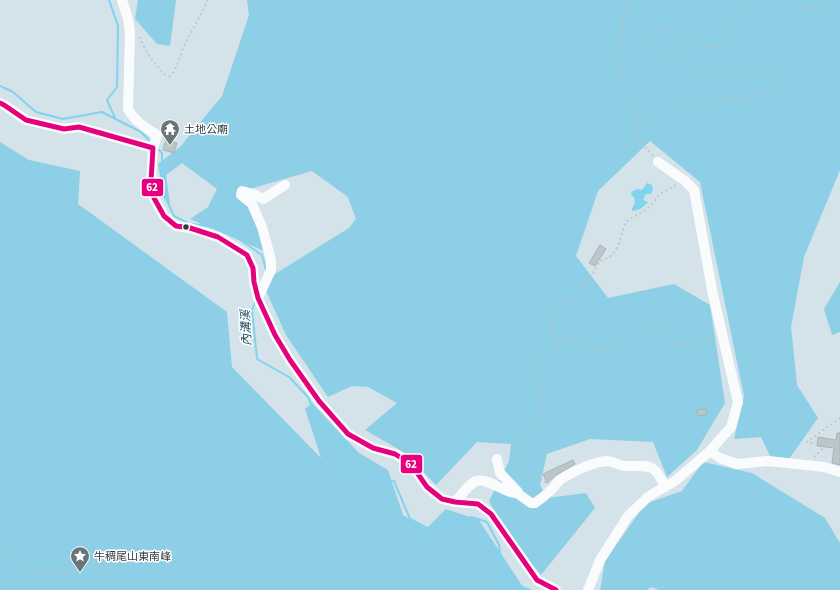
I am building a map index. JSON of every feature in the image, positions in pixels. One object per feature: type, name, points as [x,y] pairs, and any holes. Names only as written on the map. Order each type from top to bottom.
[{"type":"street","points":[[122,0],[128,18],[130,32],[128,109],[131,116],[157,135],[154,148],[151,181],[154,198],[164,216],[176,226],[190,228],[218,237],[247,255],[253,268],[254,282],[258,298],[275,335],[290,360],[320,401],[348,434],[373,448],[395,454],[411,464],[427,487],[442,499],[478,504],[491,514],[537,580],[556,590]]},
{"type":"street","points":[[0,103],[26,120],[64,129],[79,127],[154,148]]},
{"type":"street","points":[[588,590],[600,560],[628,516],[641,503],[675,481],[710,451],[731,427],[738,402],[713,295],[694,190],[685,181],[658,162]]},
{"type":"street","points":[[258,298],[271,270],[271,260],[262,227],[252,204],[240,195],[242,191],[256,195],[263,199],[285,185]]},
{"type":"street","points":[[710,451],[720,458],[737,464],[768,461],[824,467],[840,472]]},
{"type":"street","points":[[497,459],[500,473],[518,490],[517,492],[531,503],[535,503],[559,481],[582,469],[605,461],[625,466],[650,467],[660,474],[665,487]]},
{"type":"street","points":[[455,502],[469,485],[476,480],[484,481],[510,492],[517,492]]},
{"type":"path","points":[[130,32],[139,38],[150,56],[164,74],[170,76],[176,68],[186,42],[204,9],[207,0]]},
{"type":"path","points":[[626,0],[619,59],[622,82],[629,108],[640,123]]},
{"type":"path","points":[[658,162],[634,133],[640,123],[648,118],[676,108],[731,97],[748,97],[777,89],[785,83],[788,77],[782,72],[768,68],[702,71],[672,54],[655,54],[649,49],[647,42],[648,34],[652,28],[660,28],[703,46],[717,46],[728,38],[734,16],[740,6],[751,0]]},
{"type":"path","points":[[796,0],[803,10],[822,7],[826,0]]},
{"type":"path","points":[[685,181],[660,194],[646,210],[628,220],[621,234],[618,246],[613,254],[600,261],[592,275],[580,288],[578,297],[556,308],[552,317],[552,336],[576,342],[594,350],[602,351],[610,350],[640,330],[650,329],[660,331],[677,344],[685,345],[708,341],[722,336]]},
{"type":"path","points":[[556,338],[557,348],[536,360],[531,370],[532,376],[541,392],[544,405],[536,424],[530,428],[527,435],[514,450],[528,475],[531,477],[538,477],[548,486],[559,481]]},
{"type":"path","points":[[805,465],[826,446],[807,442],[840,418]]},
{"type":"path","points":[[0,537],[8,550],[10,562],[27,566],[48,575],[70,575],[89,564],[105,562],[109,582],[108,590]]},
{"type":"shaded area","points":[[138,0],[176,0],[170,46],[157,44],[135,19]]},
{"type":"shaded area","points":[[247,0],[840,0],[840,170],[804,257],[791,327],[797,385],[818,418],[789,459],[770,456],[761,437],[734,439],[744,396],[700,182],[650,141],[598,191],[576,256],[608,298],[674,284],[710,305],[725,403],[697,450],[667,477],[653,442],[590,439],[547,454],[540,485],[547,498],[586,493],[595,508],[541,575],[508,536],[489,501],[509,461],[511,444],[477,442],[436,485],[405,453],[365,430],[397,403],[368,387],[352,386],[328,397],[286,335],[262,282],[349,228],[356,219],[348,197],[312,171],[250,189],[264,251],[190,219],[208,207],[217,189],[182,163],[166,175],[170,204],[164,199],[158,164],[180,147],[222,96],[249,15]]},
{"type":"shaded area","points":[[0,142],[29,160],[80,171],[78,204],[227,312],[232,367],[321,458],[305,409],[312,403],[359,453],[388,470],[403,515],[426,529],[446,509],[479,520],[523,587],[528,590],[0,590]]},
{"type":"shaded area","points":[[647,183],[652,185],[653,190],[651,194],[646,194],[643,200],[648,202],[641,208],[632,211],[635,204],[634,197],[632,196],[631,192],[637,189],[642,190]]},
{"type":"shaded area","points":[[840,282],[840,332],[832,335],[824,309]]},
{"type":"shaded area","points":[[703,462],[752,473],[825,518],[840,543],[840,590],[659,590],[651,587],[647,590],[600,590],[605,561],[645,504],[682,491]]},
{"type":"building","name":"土地公廟","points":[[166,140],[177,143],[174,153],[163,150]]},
{"type":"building","points":[[600,245],[606,249],[595,266],[589,263]]},
{"type":"building","points":[[706,409],[706,415],[698,416],[697,410]]},
{"type":"building","points":[[837,433],[840,433],[840,465],[832,463],[834,448],[817,446],[818,437],[836,440]]},
{"type":"building","points":[[573,460],[575,464],[556,475],[547,483],[543,474]]},
{"type":"waterway","points":[[109,0],[118,26],[117,87],[107,100],[115,118]]},
{"type":"waterway","name":"內溝溪","points":[[0,86],[13,92],[36,112],[63,119],[102,112],[141,132],[150,141]]},
{"type":"waterway","name":"內溝溪","points":[[159,150],[162,153],[162,190],[174,216],[188,223]]},
{"type":"waterway","name":"內溝溪","points":[[192,224],[223,228],[262,255],[266,270]]},
{"type":"waterway","name":"內溝溪","points":[[255,302],[252,310],[257,359],[289,377],[308,397],[318,420],[340,438],[352,469],[367,477],[394,481],[410,519],[427,528],[472,517],[487,522],[499,545],[502,569],[512,583],[530,590]]},
{"type":"transit line","name":"62","points":[[0,103],[26,120],[64,129],[79,127],[153,148],[151,181],[154,198],[164,216],[176,226],[190,228],[218,237],[247,255],[253,268],[254,282],[258,298],[275,335],[290,360],[319,401],[348,434],[373,448],[395,454],[411,464],[427,487],[442,499],[478,504],[491,514],[537,580],[556,590]]},
{"type":"place","name":"土地公廟","points":[[170,146]]},
{"type":"place","name":"牛稠尾山東南峰","points":[[80,573]]}]
